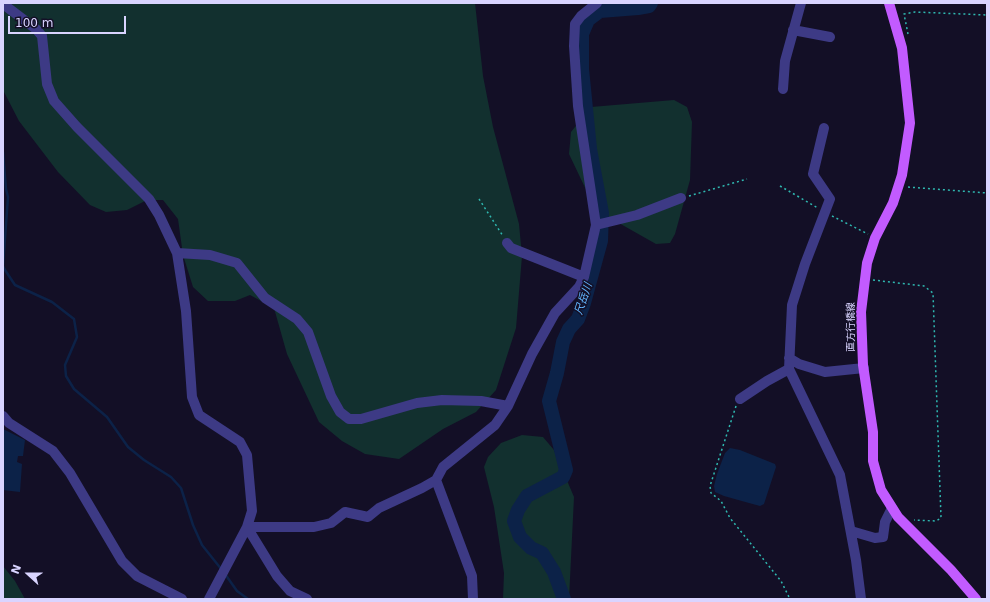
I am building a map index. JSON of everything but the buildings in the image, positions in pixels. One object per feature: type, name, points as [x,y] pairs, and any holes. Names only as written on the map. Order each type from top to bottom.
[{"type":"main road","name":"直方行橋線","points":[[889,3],[902,46],[910,123],[902,175],[893,203],[875,238],[867,263],[861,312],[864,368],[873,432],[873,461],[881,490],[892,508],[905,524],[951,570],[976,599]]},
{"type":"street","points":[[247,527],[314,527],[331,523],[345,512],[368,517],[379,508],[436,480],[443,466],[495,425],[508,406],[532,354],[555,312],[579,287],[584,277],[596,225],[578,106],[574,46],[575,24],[581,16],[597,3]]},
{"type":"street","points":[[783,89],[785,61],[801,3]]},
{"type":"street","points":[[3,4],[36,29],[42,36],[47,84],[54,101],[77,127],[149,199],[159,215],[177,253],[186,311],[192,397],[199,415],[240,442],[247,455],[252,511],[247,527],[225,566],[209,599]]},
{"type":"street","points":[[793,30],[830,37]]},
{"type":"street","points":[[824,128],[813,174],[830,199],[824,212],[792,305],[789,369],[840,475],[856,560],[861,599]]},
{"type":"street","points":[[596,225],[637,215],[680,199]]},
{"type":"street","points":[[509,245],[584,277]]},
{"type":"street","points":[[177,253],[210,255],[237,263],[266,298],[297,319],[308,332],[331,396],[340,412],[349,419],[361,419],[417,403],[442,400],[482,400],[508,406]]},
{"type":"street","points":[[789,358],[799,364],[825,372],[864,368]]},
{"type":"street","points":[[740,399],[766,381],[789,369]]},
{"type":"street","points":[[3,416],[9,423],[53,451],[70,473],[122,561],[137,576],[182,599]]},
{"type":"street","points":[[436,480],[472,576],[473,599]]},
{"type":"street","points":[[850,531],[875,538],[883,537],[885,522],[892,508]]},
{"type":"street","points":[[247,527],[277,576],[290,591],[307,599]]},
{"type":"path","points":[[902,46],[909,40],[904,14],[915,12],[987,15]]},
{"type":"path","points":[[680,199],[747,179]]},
{"type":"path","points":[[780,186],[824,212],[875,238]]},
{"type":"path","points":[[898,187],[987,193]]},
{"type":"path","points":[[480,199],[509,245]]},
{"type":"path","points":[[865,279],[924,286],[933,293],[941,518],[936,521],[916,519],[905,524]]},
{"type":"path","points":[[740,399],[735,409],[710,486],[712,493],[721,501],[730,518],[781,581],[790,599]]},
{"type":"green space","points":[[3,3],[475,3],[483,76],[493,127],[519,224],[522,256],[516,328],[496,390],[476,412],[443,429],[399,459],[365,454],[342,441],[319,422],[287,354],[274,308],[250,295],[235,301],[208,301],[193,287],[183,255],[178,219],[163,200],[147,200],[127,210],[106,212],[90,205],[58,172],[19,121],[3,90]]},
{"type":"green space","points":[[674,100],[687,107],[692,122],[690,180],[675,234],[670,243],[656,244],[610,218],[589,196],[569,154],[571,132],[591,107]]},
{"type":"green space","points":[[522,435],[543,437],[554,450],[574,497],[569,599],[503,599],[504,573],[494,507],[484,467],[488,457],[501,443]]},
{"type":"green space","points":[[3,566],[15,581],[25,599],[3,599]]},
{"type":"water","points":[[3,429],[25,440],[23,456],[18,456],[17,462],[22,464],[20,492],[3,490]]},
{"type":"water","points":[[730,448],[740,450],[775,464],[776,467],[764,504],[760,506],[715,492],[714,486],[717,474],[725,453]]},
{"type":"waterway","name":"尺岳川","points":[[564,599],[554,572],[542,553],[531,548],[520,537],[514,521],[518,510],[527,496],[563,477],[566,470],[549,401],[557,373],[563,342],[569,329],[578,319],[584,303],[601,241],[602,213],[590,149],[582,69],[582,34],[588,20],[600,11],[638,8],[649,6],[651,3]]},
{"type":"waterway","points":[[3,152],[8,197],[3,266],[5,270],[15,285],[52,302],[74,319],[77,337],[65,365],[66,376],[74,389],[107,417],[128,447],[144,460],[171,477],[181,488],[193,525],[202,545],[222,570]]},
{"type":"waterway","points":[[225,574],[237,591],[248,599]]}]
